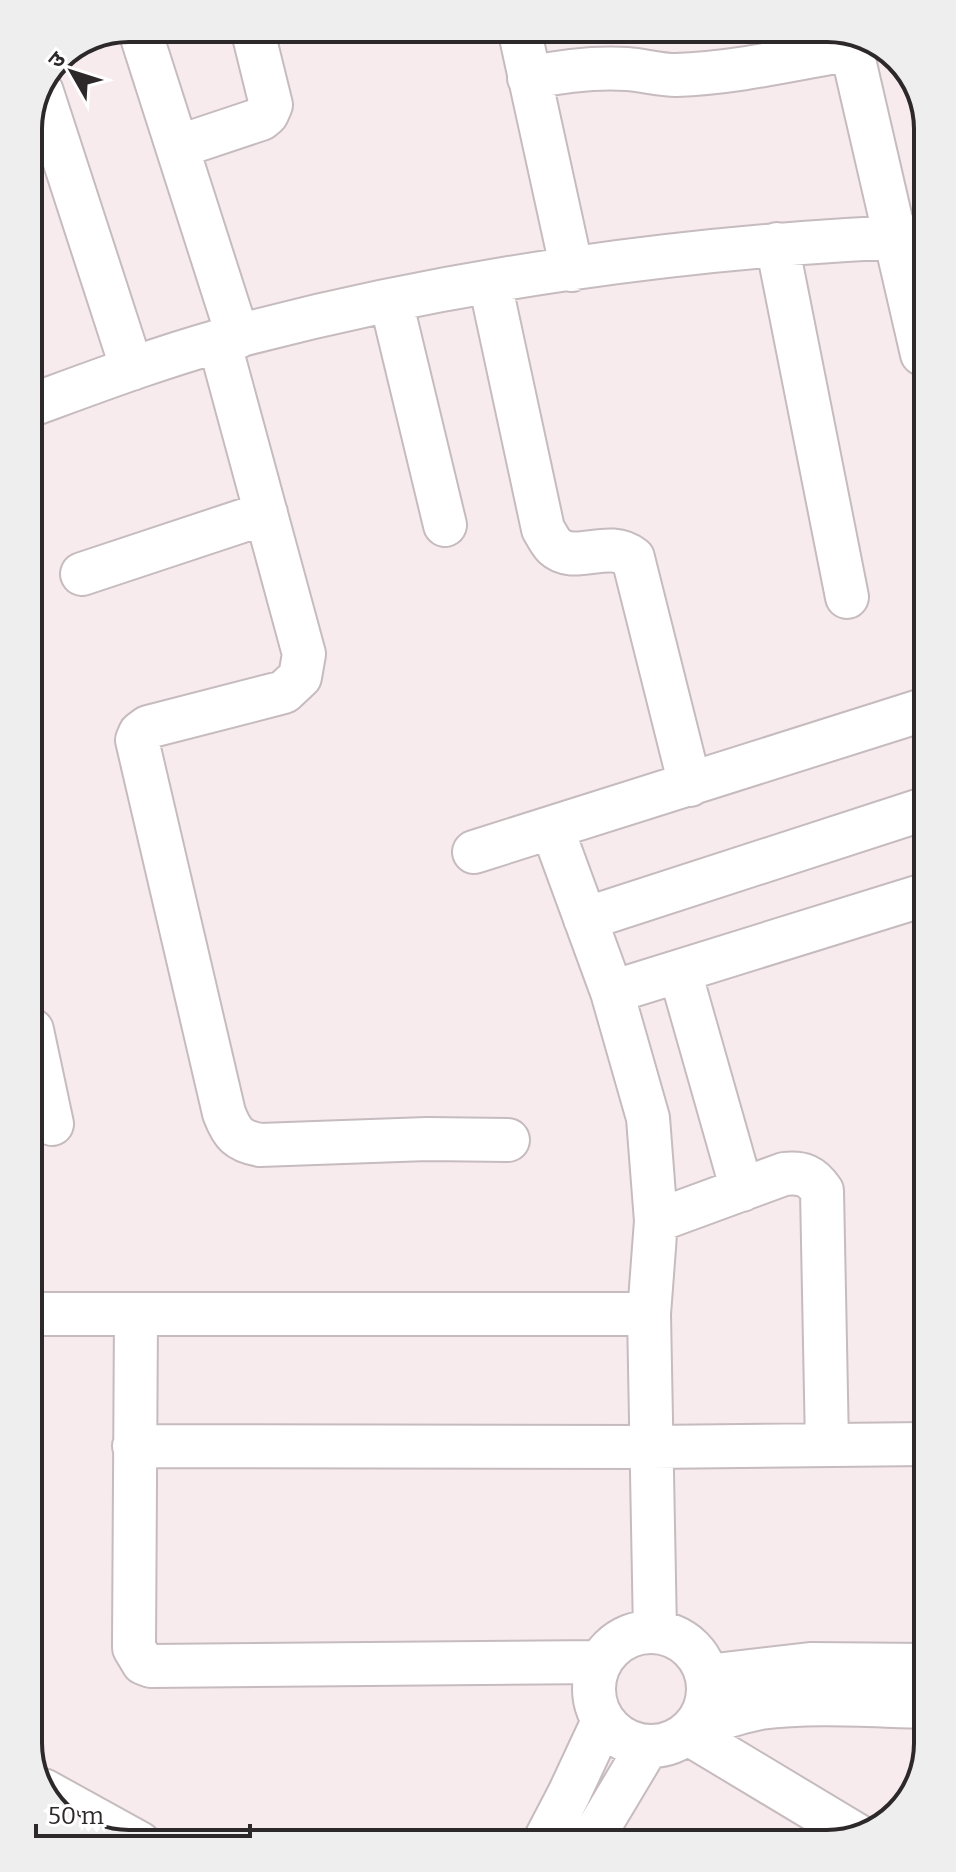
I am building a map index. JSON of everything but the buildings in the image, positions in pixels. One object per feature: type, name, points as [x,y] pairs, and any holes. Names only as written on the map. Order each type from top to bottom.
[{"type":"main road","points":[[72,1808],[99,1824]]},
{"type":"street","points":[[143,42],[177,147],[228,339],[266,513],[304,654],[300,677],[284,692],[148,727],[137,740],[224,1113],[230,1130],[242,1142],[260,1145],[427,1139],[508,1140]]},
{"type":"street","points":[[177,147],[261,119],[267,114],[271,105],[255,42]]},
{"type":"street","points":[[522,42],[572,270]]},
{"type":"street","points":[[529,78],[595,68],[672,75],[717,72],[840,43]]},
{"type":"street","points":[[852,46],[909,237],[914,282]]},
{"type":"street","points":[[46,104],[132,369]]},
{"type":"street","points":[[42,392],[132,369],[228,339],[391,301],[490,283],[777,244],[909,237]]},
{"type":"street","points":[[777,244],[847,597]]},
{"type":"street","points":[[490,283],[543,529],[554,546],[566,552],[615,549],[625,551],[633,558],[690,785]]},
{"type":"street","points":[[391,301],[445,525]]},
{"type":"street","points":[[82,574],[266,513]]},
{"type":"street","points":[[474,852],[914,713]]},
{"type":"street","points":[[585,919],[914,812]]},
{"type":"street","points":[[552,828],[612,992],[648,1118],[656,1221],[649,1314],[655,1632]]},
{"type":"street","points":[[612,992],[914,898]]},
{"type":"street","points":[[680,972],[742,1190]]},
{"type":"street","points":[[42,1077],[52,1124]]},
{"type":"street","points":[[656,1221],[784,1174],[800,1172],[814,1180],[822,1191],[827,1445]]},
{"type":"street","points":[[42,1314],[649,1314]]},
{"type":"street","points":[[136,1314],[134,1648],[143,1663],[151,1666],[601,1662]]},
{"type":"street","points":[[134,1446],[914,1444]]},
{"type":"street","points":[[691,1730],[704,1712],[709,1694],[707,1676],[700,1659],[689,1645],[673,1635],[655,1632],[637,1633],[620,1641],[601,1662],[593,1687],[595,1705],[603,1721],[629,1743],[647,1747],[665,1745],[691,1730],[735,1713],[761,1708],[914,1707]]},
{"type":"street","points":[[707,1676],[810,1664],[914,1665]]},
{"type":"street","points":[[550,1830],[603,1721]]},
{"type":"street","points":[[691,1730],[845,1828]]},
{"type":"street","points":[[597,1830],[647,1747]]}]
